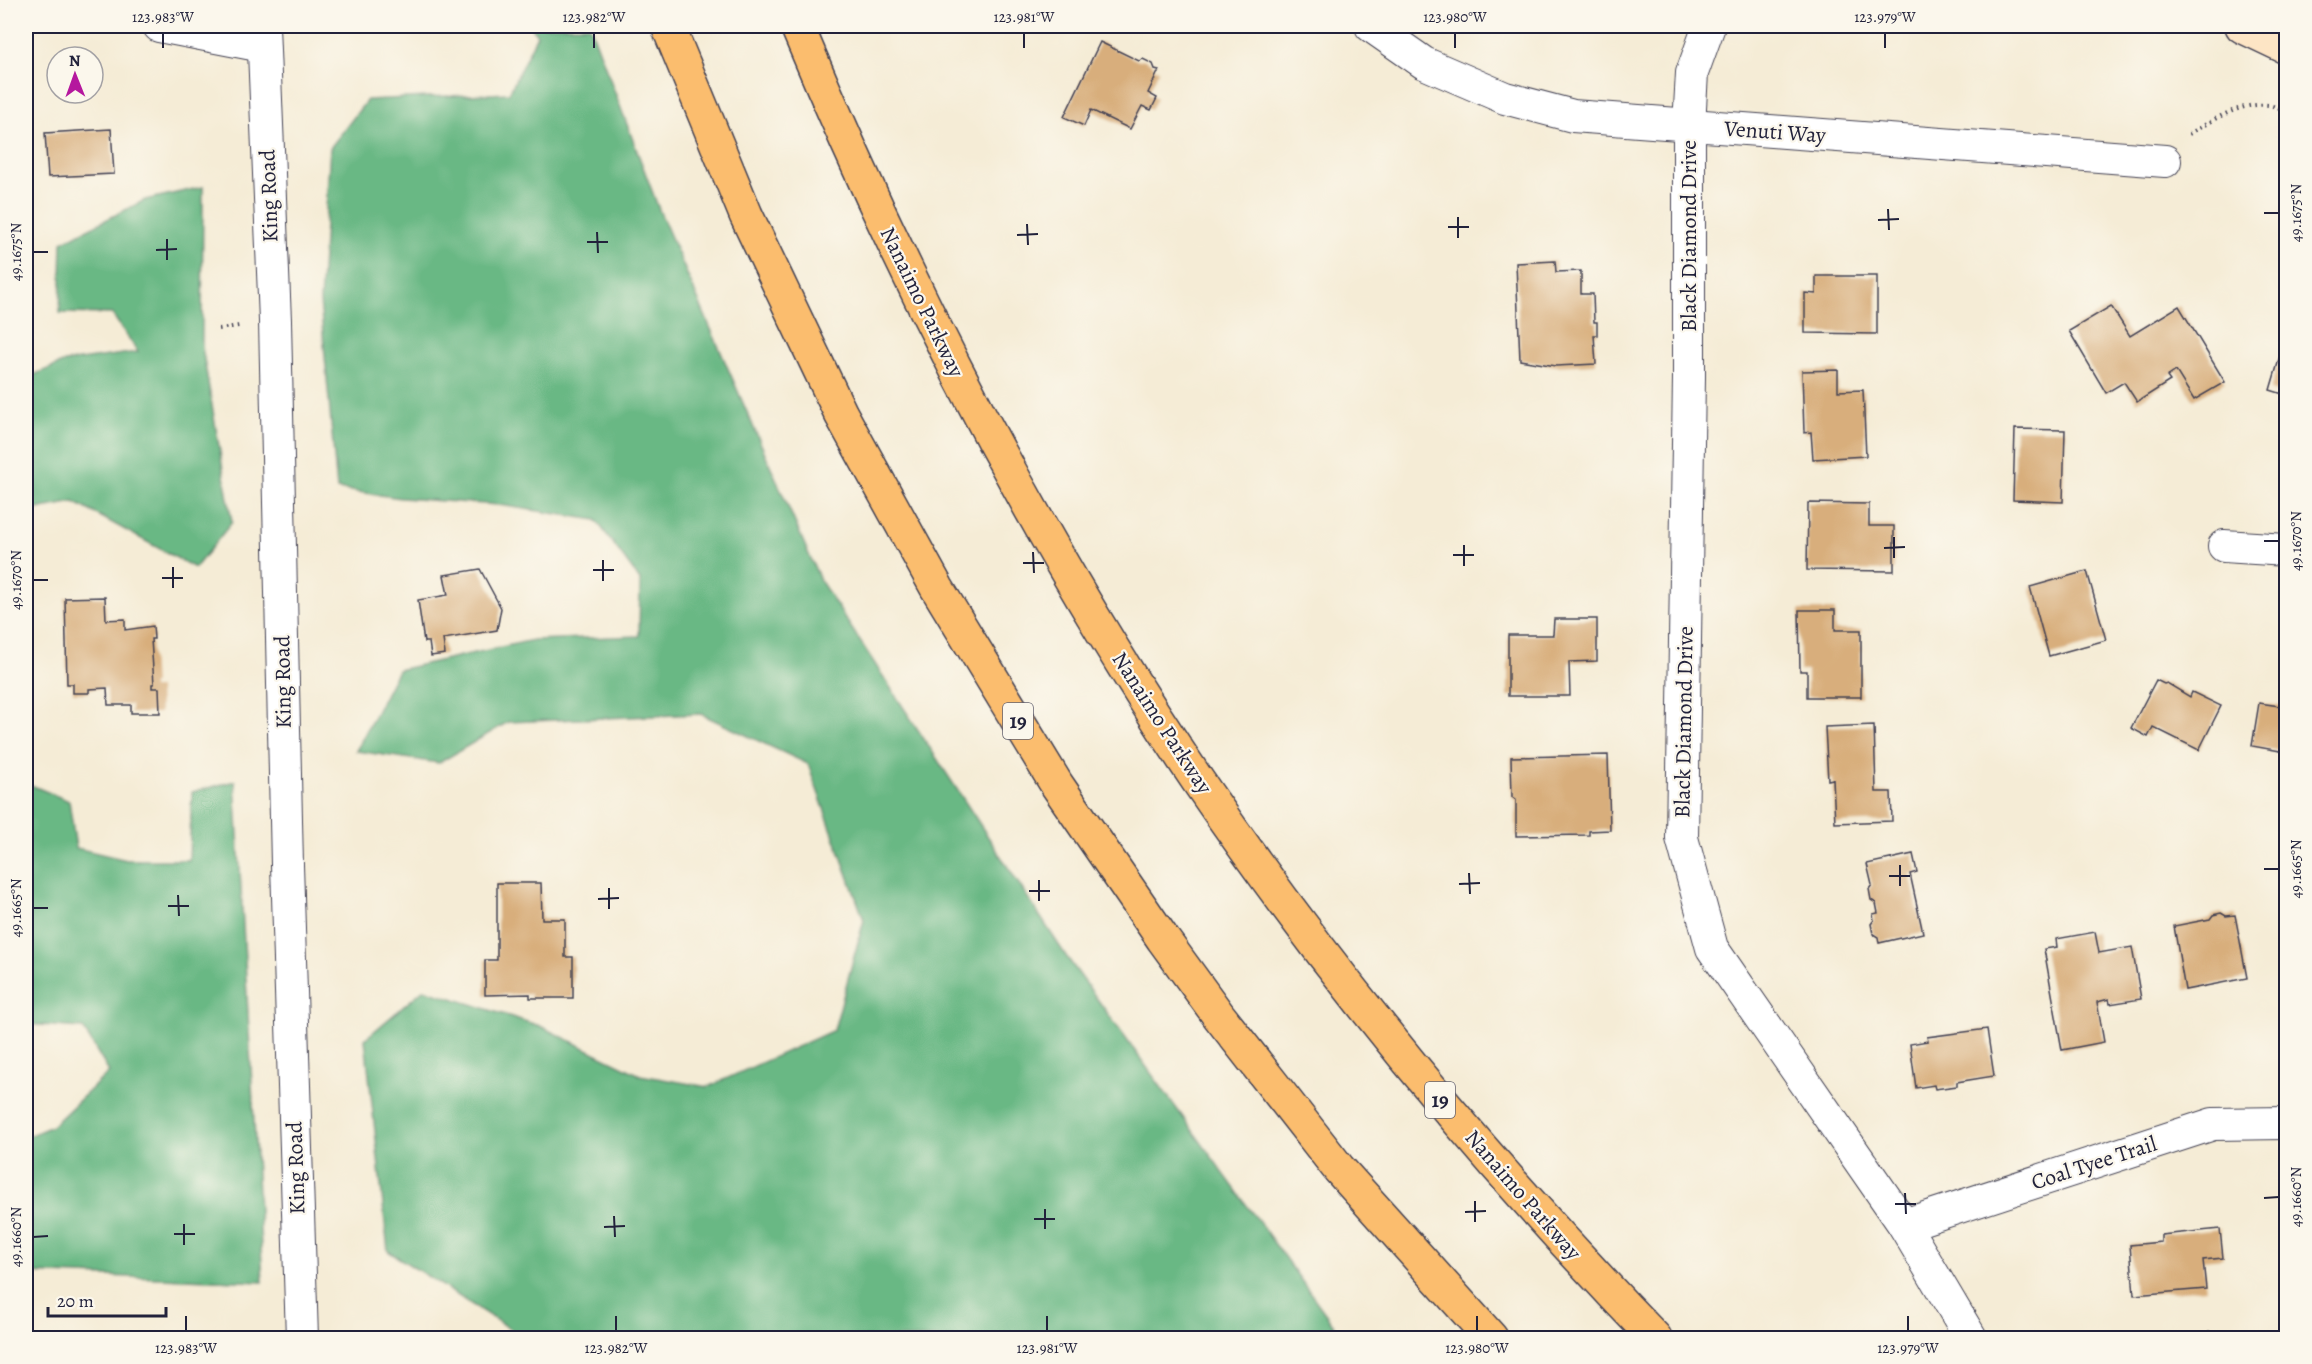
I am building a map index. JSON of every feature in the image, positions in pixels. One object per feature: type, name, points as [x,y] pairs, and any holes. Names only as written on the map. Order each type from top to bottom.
[{"type":"highway","name":"19","points":[[668,26],[746,214],[841,414],[937,588],[1057,786],[1219,1016],[1339,1169],[1491,1338]]},
{"type":"highway","name":"Nanaimo Parkway","points":[[797,26],[892,242],[970,399],[1081,595],[1198,780],[1286,905],[1424,1080],[1562,1240],[1655,1338]]},
{"type":"main road","points":[[2242,26],[2286,47]]},
{"type":"street","points":[[159,26],[263,36]]},
{"type":"street","name":"Venuti Way","points":[[1371,26],[1424,63],[1505,98],[1573,116],[2165,161]]},
{"type":"street","name":"Black Diamond Drive","points":[[1709,26],[1692,73],[1689,125],[1689,377],[1682,838],[1712,948],[1904,1225],[1971,1338]]},
{"type":"street","name":"King Road","points":[[263,36],[274,321],[287,877],[302,1338]]},
{"type":"street","points":[[2224,546],[2286,550]]},
{"type":"street","name":"Coal Tyee Trail","points":[[1904,1225],[2213,1124],[2286,1123]]},
{"type":"path","points":[[2165,161],[2180,140],[2214,119],[2243,107],[2270,105],[2286,113]]},
{"type":"green space","points":[[531,26],[590,26],[660,212],[820,580],[1066,956],[1343,1338],[524,1338],[388,1251],[365,1039],[424,989],[540,1026],[640,1075],[708,1087],[834,1030],[864,920],[808,764],[701,714],[508,722],[439,763],[356,751],[398,670],[533,640],[639,636],[640,580],[596,520],[499,505],[401,498],[337,489],[320,301],[330,148],[367,100],[509,93],[537,35]]},
{"type":"green space","points":[[203,187],[202,347],[232,522],[195,568],[74,502],[26,511],[26,378],[65,362],[138,352],[112,314],[60,313],[62,242],[145,200]]},
{"type":"green space","points":[[235,781],[263,1282],[26,1273],[26,1137],[52,1126],[109,1072],[83,1028],[26,1024],[26,783],[69,801],[76,848],[127,860],[189,860],[192,792]]},
{"type":"building","points":[[1100,42],[1139,61],[1143,59],[1159,70],[1148,93],[1157,98],[1151,110],[1142,106],[1130,129],[1091,110],[1084,126],[1064,117]]},
{"type":"building","points":[[111,129],[114,174],[48,177],[45,133]]},
{"type":"building","points":[[1555,261],[1556,272],[1581,271],[1581,294],[1593,294],[1594,322],[1597,322],[1597,335],[1594,335],[1596,364],[1556,366],[1520,360],[1516,263]]},
{"type":"building","points":[[1816,276],[1877,276],[1877,334],[1805,333],[1805,293],[1816,294]]},
{"type":"building","points":[[2111,306],[2130,336],[2179,306],[2225,382],[2194,400],[2176,371],[2167,377],[2170,381],[2137,402],[2124,382],[2106,393],[2069,331]]},
{"type":"building","points":[[2286,336],[2286,395],[2270,390]]},
{"type":"building","points":[[1838,370],[1838,391],[1863,390],[1866,456],[1813,459],[1811,432],[1804,433],[1802,371]]},
{"type":"building","points":[[2015,429],[2065,430],[2063,502],[2013,500]]},
{"type":"building","points":[[1808,503],[1869,504],[1869,526],[1894,526],[1894,571],[1807,570]]},
{"type":"building","points":[[480,569],[501,608],[497,630],[443,639],[445,654],[431,656],[429,642],[424,642],[418,600],[448,595],[444,575]]},
{"type":"building","points":[[2087,571],[2106,640],[2049,656],[2030,587]]},
{"type":"building","points":[[105,597],[106,620],[125,619],[125,630],[153,626],[154,639],[151,639],[154,684],[152,688],[159,688],[160,713],[131,713],[131,705],[108,705],[107,688],[89,689],[89,693],[73,693],[73,684],[67,684],[65,598]]},
{"type":"building","points":[[1799,610],[1835,610],[1835,630],[1861,630],[1861,697],[1807,697],[1807,671],[1800,671]]},
{"type":"building","points":[[1554,619],[1597,619],[1597,661],[1569,662],[1570,696],[1508,696],[1508,635],[1553,635]]},
{"type":"building","points":[[2156,680],[2167,683],[2190,697],[2192,692],[2221,706],[2199,750],[2153,727],[2148,737],[2131,728]]},
{"type":"building","points":[[2259,703],[2286,707],[2286,752],[2252,746]]},
{"type":"building","points":[[1874,725],[1876,792],[1891,792],[1892,821],[1835,823],[1833,779],[1828,780],[1825,727]]},
{"type":"building","points":[[1608,755],[1610,830],[1589,831],[1589,835],[1516,836],[1516,800],[1512,797],[1511,757]]},
{"type":"building","points":[[2285,757],[2286,775],[2283,775]]},
{"type":"building","points":[[1913,854],[1917,872],[1910,874],[1923,933],[1879,943],[1878,937],[1873,934],[1871,924],[1874,920],[1873,914],[1878,913],[1876,903],[1871,900],[1869,889],[1872,885],[1867,864]]},
{"type":"building","points":[[497,883],[541,883],[542,919],[565,919],[565,957],[573,957],[573,998],[530,998],[530,994],[485,995],[485,960],[497,960]]},
{"type":"building","points":[[2221,913],[2226,916],[2235,915],[2247,978],[2185,990],[2174,926],[2210,919],[2213,915]]},
{"type":"building","points":[[2095,932],[2099,953],[2132,947],[2141,999],[2110,1004],[2109,999],[2097,1002],[2104,1042],[2062,1050],[2044,949],[2057,947],[2056,939]]},
{"type":"building","points":[[1987,1029],[1994,1076],[1957,1082],[1957,1086],[1935,1089],[1934,1085],[1916,1088],[1910,1044],[1928,1041],[1927,1037]]},
{"type":"building","points":[[2220,1229],[2223,1258],[2203,1260],[2206,1289],[2134,1295],[2130,1245],[2161,1242],[2161,1235]]},
{"type":"building","points":[[2284,1230],[2286,1230],[2286,1287],[2284,1287]]},
{"type":"building","points":[[2209,1331],[2216,1338],[2202,1338]]}]
